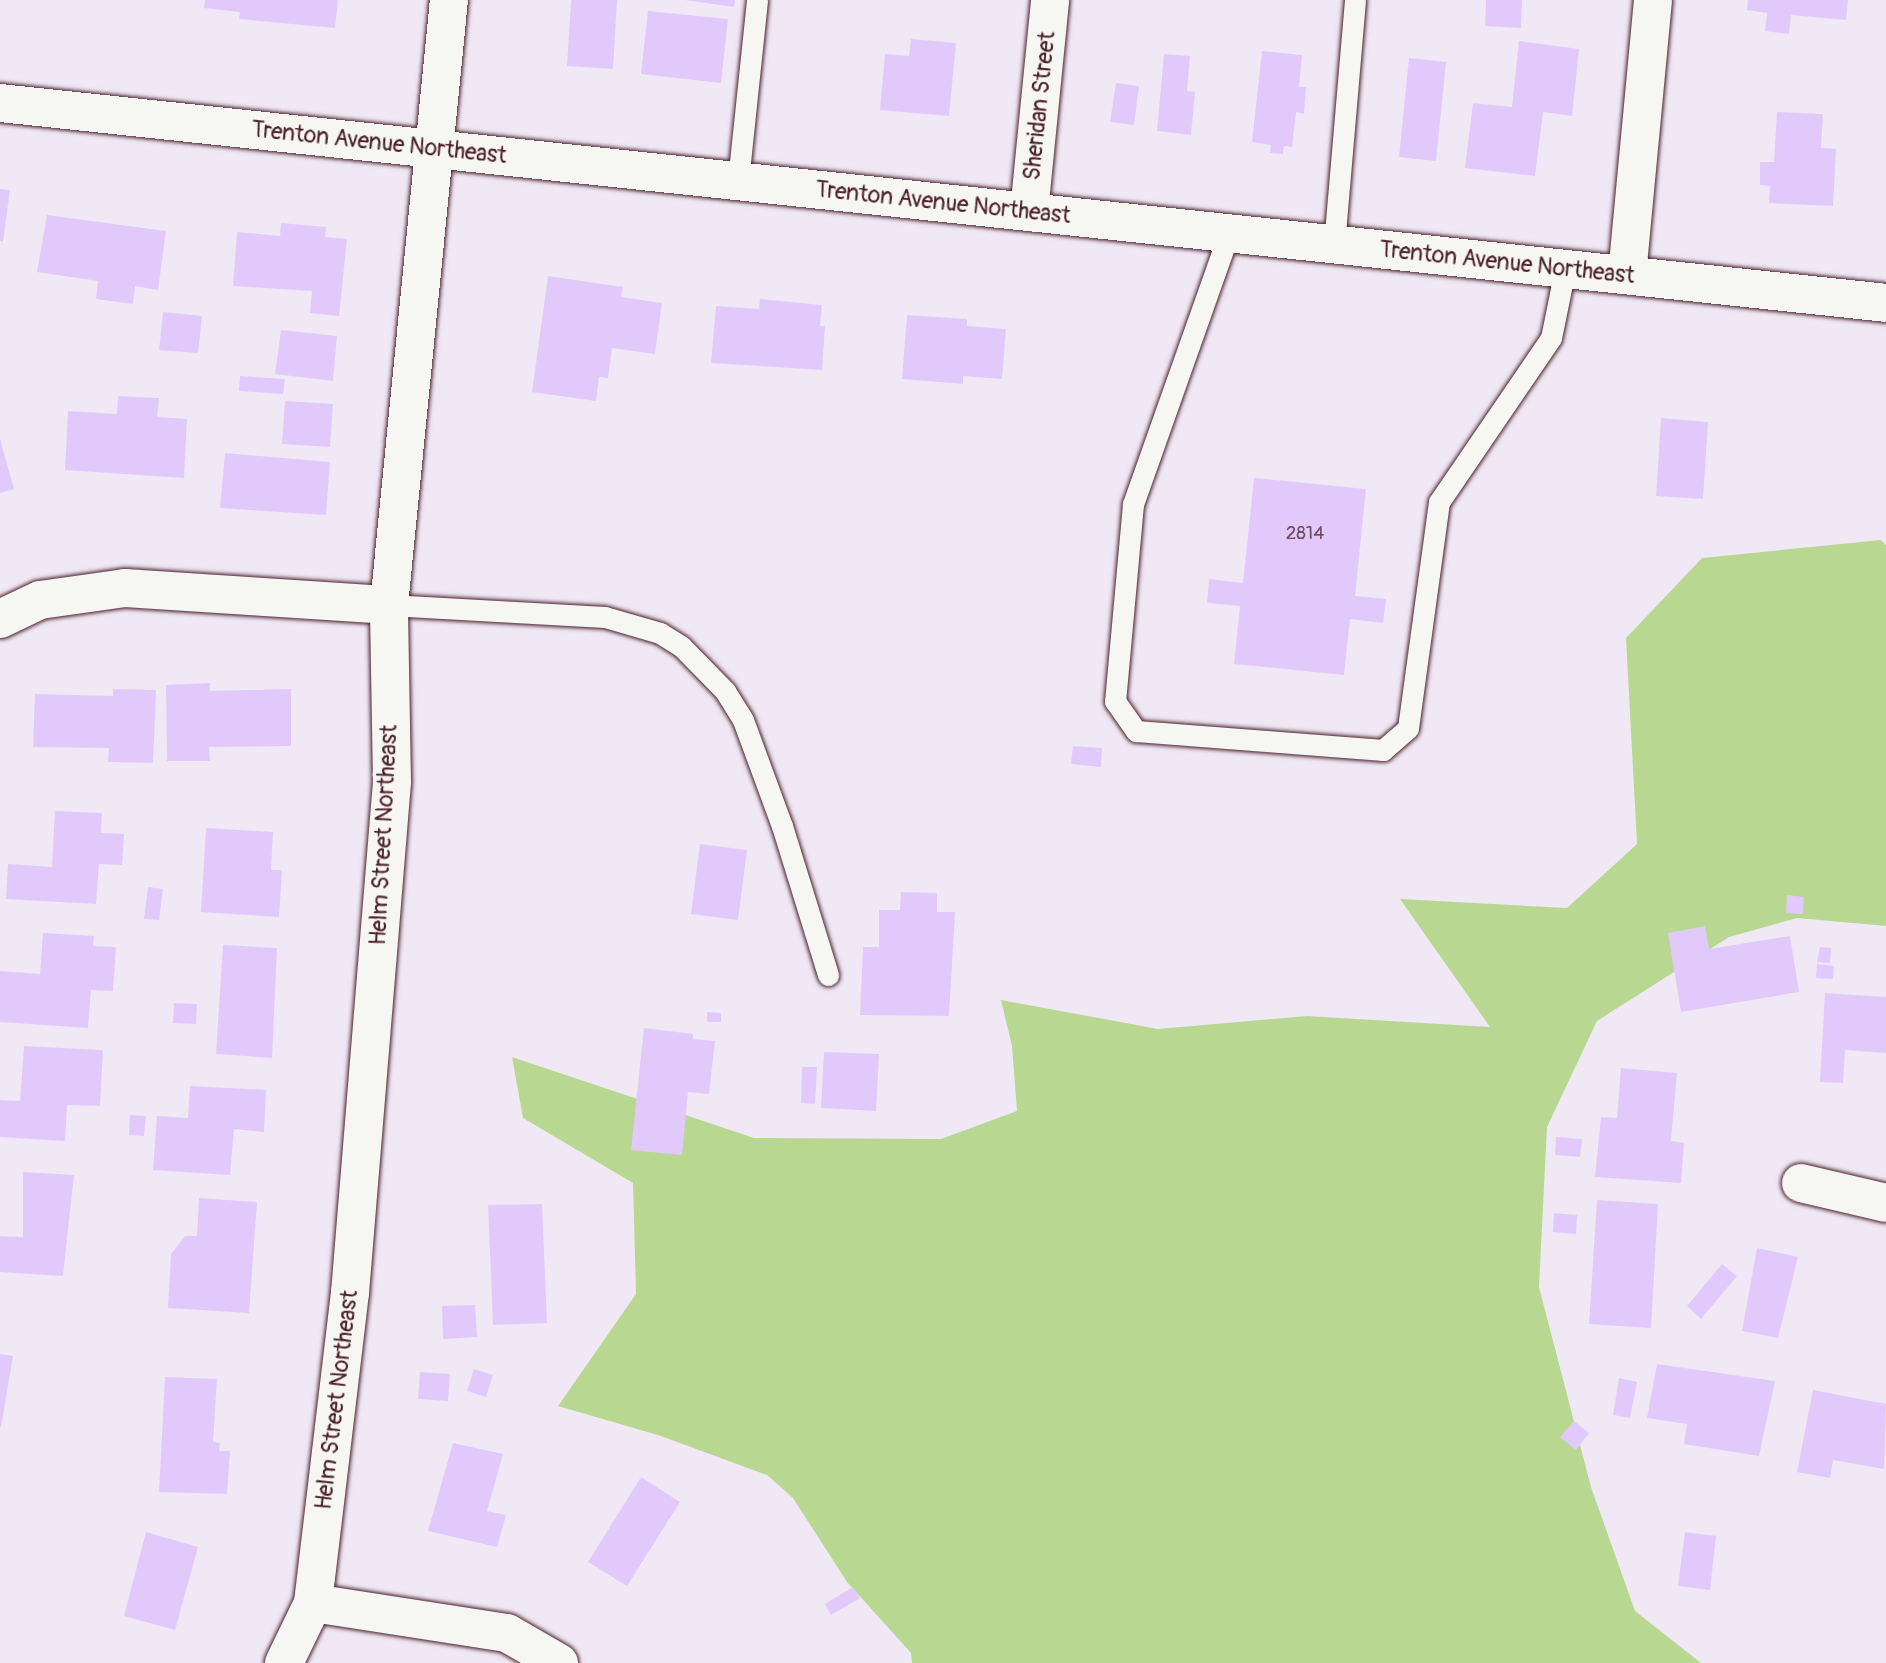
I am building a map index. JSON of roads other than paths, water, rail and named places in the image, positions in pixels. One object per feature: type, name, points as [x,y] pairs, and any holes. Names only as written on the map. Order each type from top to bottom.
[{"type":"street","name":"Helm Street Northeast","points":[[284,1663],[313,1603],[351,1293],[392,782],[389,605],[432,148],[449,0]]},
{"type":"street","name":"Sheridan Street","points":[[1029,212],[1050,0]]},
{"type":"street","points":[[1627,275],[1653,0]]},
{"type":"street","name":"Trenton Avenue Northeast","points":[[0,103],[1886,303]]},
{"type":"street","points":[[0,619],[40,600],[125,589],[389,605]]},
{"type":"street","points":[[1801,1183],[1886,1203]]},
{"type":"street","points":[[313,1603],[507,1633],[559,1663]]},
{"type":"lane","points":[[738,181],[757,0]]},
{"type":"lane","points":[[1334,244],[1355,0]]},
{"type":"lane","points":[[1229,233],[1133,504],[1115,701],[1136,731],[1384,750],[1408,728],[1439,502],[1551,338],[1565,269]]},
{"type":"lane","points":[[389,605],[595,615],[635,624],[681,646],[725,691],[743,720],[782,826],[828,975]]}]
